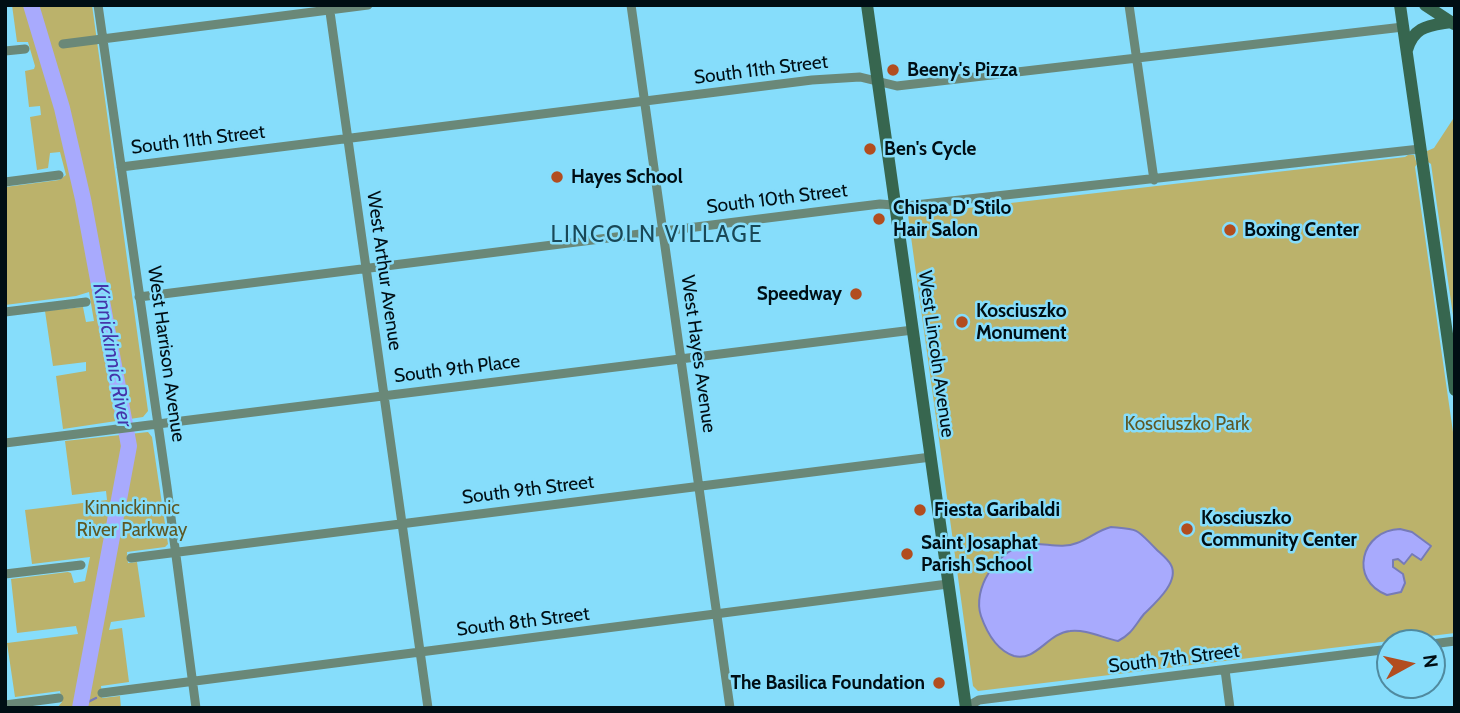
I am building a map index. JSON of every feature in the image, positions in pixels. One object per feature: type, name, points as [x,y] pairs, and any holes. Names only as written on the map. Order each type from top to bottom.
[{"type":"main road","name":"West Lincoln Avenue","points":[[867,5],[965,708]]},
{"type":"main road","points":[[1400,5],[1455,390]]},
{"type":"main road","points":[[1425,5],[1453,23]]},
{"type":"main road","points":[[1407,50],[1414,33],[1425,27],[1453,23]]},
{"type":"street","name":"West Harrison Avenue","points":[[98,5],[196,708]]},
{"type":"street","points":[[63,44],[368,5]]},
{"type":"street","name":"West Hayes Avenue","points":[[631,5],[730,708]]},
{"type":"street","points":[[1129,5],[1154,180]]},
{"type":"street","name":"West Arthur Avenue","points":[[329,8],[428,708]]},
{"type":"street","name":"South 11th Street","points":[[121,167],[824,79],[860,76],[897,86],[1403,27]]},
{"type":"street","points":[[5,51],[25,49]]},
{"type":"street","name":"South 10th Street","points":[[139,297],[868,206],[895,206],[1154,180],[1420,149]]},
{"type":"street","points":[[5,182],[59,175]]},
{"type":"street","points":[[5,312],[86,302]]},
{"type":"street","name":"South 9th Place","points":[[5,443],[913,330]]},
{"type":"street","name":"South 9th Street","points":[[131,558],[931,457]]},
{"type":"street","points":[[5,574],[80,565]]},
{"type":"street","name":"South 8th Street","points":[[102,693],[948,584]]},
{"type":"street","name":"South 7th Street","points":[[965,708],[979,700],[1376,651]]},
{"type":"street","points":[[1225,670],[1230,708]]},
{"type":"street","points":[[5,705],[58,698]]},
{"type":"green space","points":[[12,5],[92,5],[148,411],[143,417],[63,429],[56,376],[86,371],[86,362],[53,366],[45,311],[83,307],[86,322],[94,321],[89,292],[5,305],[5,187],[59,180],[66,175],[60,152],[50,153],[48,168],[37,170],[30,117],[41,115],[40,106],[29,107],[25,71],[34,69],[35,66],[28,42],[17,42]]},
{"type":"green space","points":[[1455,116],[1455,329],[1427,151],[1434,148]]},
{"type":"green space","name":"Kosciuszko Park","points":[[1414,155],[1417,164],[1415,167],[1455,446],[1455,633],[1446,634],[1446,629],[1376,629],[1376,643],[978,691],[973,686],[908,215]]},
{"type":"green space","name":"Kinnickinnic River Parkway","points":[[148,432],[152,437],[168,544],[165,547],[127,552],[128,563],[137,562],[145,617],[111,622],[109,630],[122,628],[129,682],[101,686],[102,698],[120,696],[121,708],[57,708],[62,702],[60,691],[15,697],[7,643],[78,634],[76,626],[17,633],[11,579],[68,572],[71,573],[74,583],[85,581],[90,557],[32,564],[25,510],[107,500],[106,491],[72,495],[65,441]]},
{"type":"water","points":[[1111,527],[1133,530],[1140,534],[1168,561],[1173,572],[1165,592],[1130,632],[1118,641],[1088,632],[1070,631],[1022,657],[1014,656],[997,645],[986,629],[979,605],[983,584],[996,563],[1004,555],[1024,545],[1071,545]]},
{"type":"water","points":[[1400,529],[1412,532],[1431,546],[1421,560],[1412,554],[1404,564],[1398,559],[1393,560],[1393,567],[1403,574],[1405,583],[1401,592],[1387,595],[1375,588],[1367,578],[1364,557],[1368,546],[1376,538]]},
{"type":"waterway","name":"Kinnickinnic River","points":[[31,5],[62,108],[83,199],[129,446],[80,708]]},
{"type":"waterway","points":[[80,706],[96,698]]},
{"type":"place","name":"Beeny's Pizza","points":[[893,70]]},
{"type":"place","name":"Ben's Cycle","points":[[870,149]]},
{"type":"place","name":"Hayes School","points":[[557,177]]},
{"type":"place","name":"Chispa D' Stilo Hair Salon","points":[[879,219]]},
{"type":"place","name":"Boxing Center","points":[[1230,230]]},
{"type":"place","name":"Speedway","points":[[856,294]]},
{"type":"place","name":"Kosciuszko Monument","points":[[962,322]]},
{"type":"place","name":"Fiesta Garibaldi","points":[[920,510]]},
{"type":"place","name":"Kosciuszko Community Center","points":[[1187,529]]},
{"type":"place","name":"Saint Josaphat Parish School","points":[[907,554]]},
{"type":"place","name":"The Basilica Foundation","points":[[939,683]]},
{"type":"district","name":"LINCOLN VILLAGE","points":[[657,235]]}]
